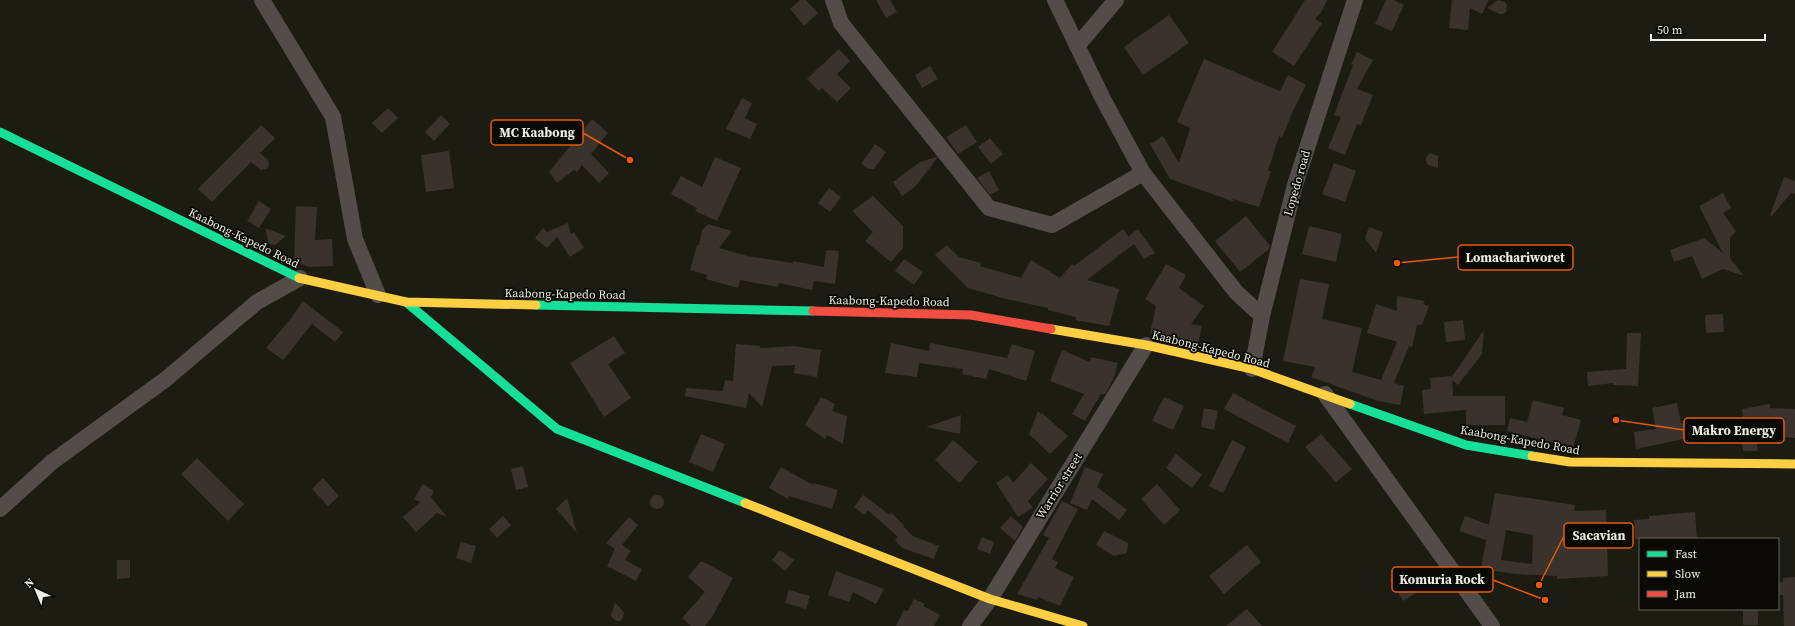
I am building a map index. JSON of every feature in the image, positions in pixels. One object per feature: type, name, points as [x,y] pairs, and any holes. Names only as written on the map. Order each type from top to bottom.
[{"type":"main road","name":"Kaabong-Kapedo Road","points":[[0,132],[300,278],[406,302],[971,315],[1146,345],[1252,369],[1466,445],[1570,462],[1795,464]]},
{"type":"main road","points":[[406,302],[557,429],[990,599],[1082,626]]},
{"type":"street","points":[[262,0],[333,117],[355,239],[378,295]]},
{"type":"street","points":[[832,0],[841,23],[989,208],[1052,225],[1143,173]]},
{"type":"street","points":[[1055,0],[1077,46],[1143,173],[1236,292],[1262,316]]},
{"type":"street","points":[[1077,46],[1116,0]]},
{"type":"street","name":"Lopedo road","points":[[1252,369],[1262,316],[1295,184],[1355,0]]},
{"type":"street","points":[[0,509],[52,462],[166,379],[256,302],[300,278]]},
{"type":"street","name":"Warrior street","points":[[970,626],[990,599],[1146,345]]},
{"type":"street","points":[[1325,394],[1492,626]]},
{"type":"building","points":[[800,0],[806,0],[818,13],[804,26],[790,9]]},
{"type":"building","points":[[876,0],[890,0],[897,12],[886,18]]},
{"type":"building","points":[[1305,0],[1327,0],[1322,11],[1315,19],[1322,23],[1294,66],[1272,52]]},
{"type":"building","points":[[1386,0],[1394,0],[1404,5],[1392,31],[1375,24]]},
{"type":"building","points":[[1452,0],[1489,0],[1482,14],[1470,8],[1468,30],[1449,28]]},
{"type":"building","points":[[1498,0],[1505,2],[1507,5],[1506,12],[1503,14],[1499,14],[1487,8]]},
{"type":"building","points":[[1169,15],[1189,43],[1143,75],[1124,47]]},
{"type":"building","points":[[839,49],[850,61],[837,74],[851,88],[837,102],[822,88],[819,91],[807,79]]},
{"type":"building","points":[[1357,52],[1373,60],[1357,89],[1373,95],[1361,125],[1357,124],[1345,155],[1328,148],[1341,117],[1334,115],[1353,65],[1351,64]]},
{"type":"building","points":[[1204,59],[1280,91],[1288,75],[1306,85],[1291,115],[1282,138],[1279,136],[1268,171],[1271,171],[1259,207],[1232,199],[1235,202],[1170,179],[1150,144],[1163,136],[1179,163],[1190,128],[1177,122]]},
{"type":"building","points":[[930,66],[938,79],[922,88],[915,75]]},
{"type":"building","points":[[742,98],[752,103],[745,118],[757,124],[750,139],[726,129]]},
{"type":"building","points":[[388,108],[398,118],[382,133],[372,123]]},
{"type":"building","points":[[441,115],[450,124],[434,141],[425,132]]},
{"type":"building","points":[[592,119],[608,133],[591,154],[609,173],[599,183],[582,165],[577,172],[574,170],[557,183],[549,172]]},
{"type":"building","points":[[261,125],[275,138],[260,153],[268,160],[269,166],[267,169],[261,170],[251,162],[212,202],[198,189]]},
{"type":"building","points":[[966,125],[977,142],[958,154],[946,137]]},
{"type":"building","points":[[990,138],[1003,154],[991,164],[978,147]]},
{"type":"building","points":[[875,144],[886,152],[874,169],[869,169],[861,164]]},
{"type":"building","points":[[449,151],[454,188],[426,192],[421,155]]},
{"type":"building","points":[[1430,153],[1438,156],[1438,168],[1428,165],[1426,157]]},
{"type":"building","points":[[715,157],[741,168],[717,221],[695,211],[697,208],[671,194],[681,176],[702,187]]},
{"type":"building","points":[[936,157],[937,158],[915,187],[902,196],[893,182],[920,162]]},
{"type":"building","points":[[1334,163],[1356,171],[1345,202],[1322,194]]},
{"type":"building","points":[[989,171],[999,190],[990,195],[977,178]]},
{"type":"building","points":[[1784,177],[1795,181],[1795,194],[1791,193],[1772,216],[1770,215]]},
{"type":"building","points":[[829,188],[841,197],[830,212],[818,203]]},
{"type":"building","points":[[1723,193],[1731,208],[1723,213],[1736,231],[1730,238],[1730,258],[1744,276],[1723,269],[1702,279],[1692,256],[1674,262],[1670,250],[1704,238],[1723,253],[1699,206]]},
{"type":"building","points":[[873,196],[903,226],[903,248],[891,262],[865,241],[873,232],[852,211]]},
{"type":"building","points":[[259,201],[271,209],[259,228],[247,221]]},
{"type":"building","points":[[296,206],[317,207],[315,240],[332,239],[333,266],[309,267],[294,261]]},
{"type":"building","points":[[1246,216],[1270,246],[1269,249],[1240,272],[1215,241]]},
{"type":"building","points":[[568,223],[571,234],[574,232],[584,248],[570,257],[557,237],[547,248],[535,238],[543,228],[547,232]]},
{"type":"building","points":[[708,224],[732,231],[719,248],[747,256],[793,263],[793,261],[824,267],[826,250],[839,251],[835,284],[814,281],[812,290],[779,283],[778,287],[740,280],[738,288],[706,279],[707,275],[690,270],[697,245],[699,245],[702,230]]},
{"type":"building","points":[[1309,226],[1342,234],[1336,262],[1302,254]]},
{"type":"building","points":[[1369,227],[1383,232],[1376,253],[1365,238]]},
{"type":"building","points":[[265,228],[286,236],[275,245],[269,244]]},
{"type":"building","points":[[1123,229],[1131,240],[1129,236],[1138,229],[1155,253],[1144,259],[1134,244],[1087,280],[1119,289],[1109,326],[1076,320],[1076,317],[1048,310],[1048,308],[1006,299],[968,288],[935,255],[947,245],[959,257],[981,263],[980,266],[1021,278],[1031,260],[1060,278],[1072,264],[1074,266]]},
{"type":"building","points":[[904,259],[923,272],[914,285],[895,271]]},
{"type":"building","points":[[1166,264],[1186,275],[1179,288],[1204,306],[1191,324],[1202,326],[1198,344],[1150,333],[1156,306],[1145,299]]},
{"type":"building","points":[[1300,279],[1329,284],[1322,319],[1362,328],[1352,372],[1381,380],[1397,342],[1367,333],[1376,304],[1397,311],[1397,296],[1425,301],[1423,304],[1429,306],[1422,325],[1417,325],[1412,347],[1409,346],[1394,383],[1404,386],[1400,405],[1378,401],[1311,377],[1315,367],[1283,361]]},
{"type":"building","points":[[303,301],[343,332],[335,342],[312,324],[283,360],[266,348],[292,317]]},
{"type":"building","points":[[1723,314],[1724,332],[1706,333],[1705,315]]},
{"type":"building","points":[[1463,320],[1465,340],[1446,342],[1444,322]]},
{"type":"building","points":[[1484,330],[1482,354],[1458,385],[1452,380],[1453,396],[1505,396],[1505,425],[1466,425],[1466,410],[1424,414],[1422,390],[1431,389],[1430,378],[1451,376],[1451,378]]},
{"type":"building","points":[[1627,333],[1641,333],[1638,386],[1613,385],[1613,383],[1588,386],[1587,372],[1626,369]]},
{"type":"building","points":[[614,336],[625,353],[608,364],[631,398],[604,417],[570,363]]},
{"type":"building","points":[[891,343],[929,351],[930,343],[1007,358],[1012,344],[1035,351],[1026,381],[989,369],[986,379],[962,374],[963,369],[919,363],[917,377],[885,373]]},
{"type":"building","points":[[736,344],[760,346],[760,348],[794,346],[821,350],[817,377],[794,373],[795,365],[772,366],[762,407],[749,393],[746,408],[685,396],[686,388],[723,391],[725,380],[733,381]]},
{"type":"building","points":[[1062,350],[1090,362],[1091,357],[1118,363],[1113,380],[1105,394],[1101,394],[1085,421],[1072,414],[1084,394],[1050,381]]},
{"type":"building","points":[[1233,393],[1296,426],[1288,443],[1224,409]]},
{"type":"building","points":[[821,397],[835,404],[832,411],[847,416],[843,444],[827,435],[825,439],[805,425]]},
{"type":"building","points":[[1164,397],[1184,406],[1173,430],[1152,421]]},
{"type":"building","points":[[1533,400],[1564,408],[1562,415],[1581,420],[1573,448],[1507,431],[1510,418],[1527,422]]},
{"type":"building","points":[[1677,403],[1681,423],[1687,422],[1688,438],[1636,449],[1634,432],[1656,429],[1652,408]]},
{"type":"building","points":[[1770,404],[1770,408],[1795,409],[1795,438],[1771,436],[1756,439],[1758,451],[1743,451],[1742,442],[1709,444],[1706,421],[1743,419],[1742,409]]},
{"type":"building","points":[[1204,408],[1218,411],[1214,430],[1201,427]]},
{"type":"building","points":[[1038,411],[1068,436],[1050,454],[1029,434]]},
{"type":"building","points":[[961,415],[960,434],[926,427]]},
{"type":"building","points":[[701,434],[725,444],[713,472],[689,462]]},
{"type":"building","points":[[1321,434],[1352,469],[1336,482],[1305,447]]},
{"type":"building","points":[[953,440],[978,462],[959,483],[935,460]]},
{"type":"building","points":[[1232,440],[1246,447],[1223,493],[1209,486]]},
{"type":"building","points":[[1176,454],[1202,475],[1192,488],[1166,468]]},
{"type":"building","points":[[197,458],[244,504],[228,521],[181,474]]},
{"type":"building","points":[[1031,463],[1048,479],[1028,501],[1033,508],[1018,517],[996,483],[1008,475],[1013,483]]},
{"type":"building","points":[[523,466],[528,487],[516,490],[511,469]]},
{"type":"building","points":[[781,467],[813,485],[814,483],[838,490],[832,509],[789,496],[788,499],[769,488]]},
{"type":"building","points":[[1085,467],[1103,474],[1097,487],[1127,510],[1119,520],[1092,499],[1087,510],[1070,503]]},
{"type":"building","points":[[323,478],[339,496],[328,506],[312,489]]},
{"type":"building","points":[[423,484],[434,491],[431,497],[447,517],[437,513],[416,532],[403,517],[420,502],[414,499]]},
{"type":"building","points":[[1157,484],[1180,510],[1164,525],[1141,499]]},
{"type":"building","points":[[1495,493],[1575,505],[1574,511],[1606,510],[1608,576],[1557,579],[1557,576],[1515,574],[1481,569],[1486,540],[1459,531],[1465,516],[1489,525]],"holes":[[[1506,530],[1533,535],[1532,564],[1501,560]]]},
{"type":"building","points":[[657,495],[662,497],[664,502],[662,507],[657,509],[652,507],[650,502],[652,497]]},
{"type":"building","points":[[863,495],[890,515],[891,513],[913,536],[939,546],[934,559],[902,548],[895,540],[898,537],[868,510],[864,515],[854,507]]},
{"type":"building","points":[[567,498],[577,533],[556,509]]},
{"type":"building","points":[[1062,501],[1078,509],[1052,559],[1058,562],[1055,568],[1074,577],[1060,606],[1038,597],[1037,600],[1017,594],[1049,538],[1043,535]]},
{"type":"building","points":[[1695,512],[1697,538],[1635,539],[1634,520],[1649,519],[1649,516]]},
{"type":"building","points":[[503,516],[511,525],[497,538],[489,529]]},
{"type":"building","points":[[1011,516],[1023,527],[1015,541],[1000,528]]},
{"type":"building","points":[[629,517],[638,525],[622,545],[631,551],[625,560],[642,569],[636,581],[607,566],[615,549],[606,543]]},
{"type":"building","points":[[1104,531],[1128,543],[1127,553],[1114,556],[1096,545]]},
{"type":"building","points":[[982,537],[994,542],[990,554],[977,549]]},
{"type":"building","points":[[461,542],[476,546],[471,563],[456,558]]},
{"type":"building","points":[[1247,545],[1261,562],[1224,594],[1209,576]]},
{"type":"building","points":[[780,550],[794,560],[785,571],[772,560]]},
{"type":"building","points":[[117,560],[130,560],[130,578],[117,579]]},
{"type":"building","points":[[700,562],[704,562],[733,578],[712,617],[705,626],[691,626],[682,618],[705,592],[688,577]]},
{"type":"building","points":[[836,571],[884,589],[876,604],[853,592],[849,602],[828,595]]},
{"type":"building","points":[[1406,571],[1418,592],[1403,601],[1390,579]]},
{"type":"building","points":[[1795,577],[1795,626],[1784,626],[1783,595],[1779,595],[1779,583],[1783,582],[1783,578]]},
{"type":"building","points":[[789,590],[810,596],[806,609],[785,603]]},
{"type":"building","points":[[914,599],[925,604],[923,606],[940,615],[934,626],[896,626],[904,610],[908,611]]},
{"type":"building","points":[[615,603],[624,612],[623,618],[620,621],[612,618],[611,615]]},
{"type":"building","points":[[1247,609],[1262,626],[1226,626]]},
{"type":"building","points":[[1743,610],[1758,610],[1758,625],[1743,625]]},
{"type":"traffic: fast","points":[[0,132],[299,278]]},
{"type":"traffic: fast","points":[[406,302],[557,429],[745,503]]},
{"type":"traffic: fast","points":[[536,305],[813,311]]},
{"type":"traffic: fast","points":[[1350,404],[1466,445],[1532,456]]},
{"type":"traffic: slow","points":[[299,278],[406,302],[536,305]]},
{"type":"traffic: slow","points":[[1051,329],[1146,345],[1252,369],[1350,404]]},
{"type":"traffic: slow","points":[[1532,456],[1570,462],[1795,464]]},
{"type":"traffic: slow","points":[[745,503],[990,599],[1083,626]]},
{"type":"traffic: jam","points":[[813,311],[971,315],[1051,329]]},
{"type":"place","name":"MC Kaabong","points":[[630,160]]},
{"type":"place","name":"Lomachariworet","points":[[1397,263]]},
{"type":"place","name":"Makro Energy","points":[[1616,420]]},
{"type":"place","name":"Sacavian","points":[[1539,585]]},
{"type":"place","name":"Komuria Rock","points":[[1545,600]]}]
